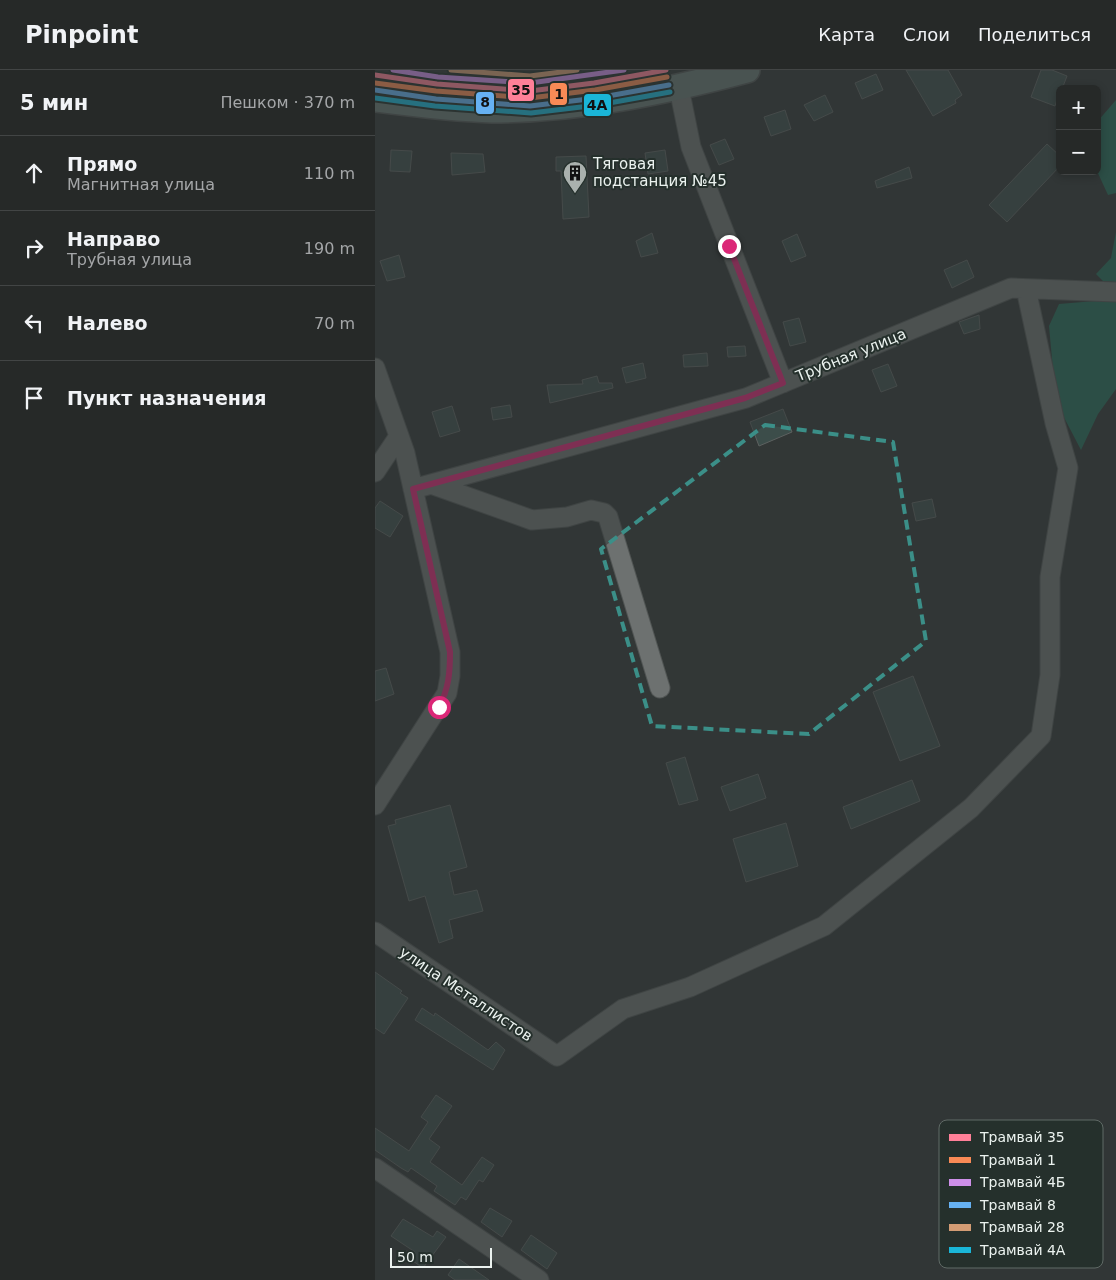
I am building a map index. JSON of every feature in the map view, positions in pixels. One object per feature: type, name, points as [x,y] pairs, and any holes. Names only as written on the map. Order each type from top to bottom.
[{"type":"main road","points":[[375,99],[493,110],[597,102],[679,88],[747,70]]},
{"type":"street","points":[[679,88],[691,147],[783,383]]},
{"type":"street","name":"Трубная улица","points":[[422,487],[745,398],[1011,288],[1116,292]]},
{"type":"street","name":"улица Металлистов","points":[[375,932],[557,1056],[623,1009],[689,987],[824,926],[971,808],[1041,736],[1050,675],[1049,577],[1068,468],[1055,423],[1026,289]]},
{"type":"street","points":[[375,368],[399,436],[422,487],[450,652],[450,676],[447,693],[375,805]]},
{"type":"street","points":[[375,472],[399,436]]},
{"type":"street","points":[[422,487],[533,520],[567,517],[591,510],[604,513],[611,522],[660,688]]},
{"type":"street","points":[[375,1168],[539,1280]]},
{"type":"highlighted area","points":[[765,425],[893,442],[926,641],[809,734],[652,726],[601,549]]},
{"type":"green space","points":[[1116,100],[1116,193],[1108,195],[1099,175],[1101,175],[1101,117]]},
{"type":"green space","points":[[1116,232],[1116,282],[1103,281],[1096,274],[1111,258]]},
{"type":"green space","points":[[1116,300],[1116,389],[1098,414],[1081,450],[1056,402],[1049,326],[1059,304]]},
{"type":"building","points":[[906,70],[948,70],[962,95],[955,100],[956,103],[933,116]]},
{"type":"building","points":[[1041,70],[1052,70],[1067,76],[1064,85],[1056,85],[1055,106],[1031,97]]},
{"type":"building","points":[[876,74],[883,90],[862,99],[855,83]]},
{"type":"building","points":[[825,95],[833,112],[814,121],[804,105]]},
{"type":"building","points":[[785,110],[791,129],[771,136],[764,117]]},
{"type":"building","points":[[725,139],[734,159],[719,165],[710,145]]},
{"type":"building","points":[[1047,144],[1056,152],[1056,170],[1007,222],[989,205]]},
{"type":"building","points":[[391,150],[412,151],[410,172],[390,171]]},
{"type":"building","points":[[665,150],[668,171],[648,174],[645,153]]},
{"type":"building","points":[[451,153],[483,154],[485,172],[452,175]]},
{"type":"building","name":"Тяговая подстанция №45","points":[[586,156],[589,217],[563,219],[561,171],[556,171],[556,157]]},
{"type":"building","points":[[909,167],[912,178],[877,188],[875,181]]},
{"type":"building","points":[[652,233],[658,253],[641,257],[636,241]]},
{"type":"building","points":[[797,234],[806,256],[791,262],[782,241]]},
{"type":"building","points":[[399,255],[405,277],[387,281],[380,261]]},
{"type":"building","points":[[967,260],[974,277],[952,288],[944,270]]},
{"type":"building","points":[[979,315],[980,329],[964,334],[959,322]]},
{"type":"building","points":[[799,318],[806,342],[790,346],[783,322]]},
{"type":"building","points":[[745,346],[746,356],[728,357],[727,347]]},
{"type":"building","points":[[707,353],[708,366],[684,367],[683,355]]},
{"type":"building","points":[[643,363],[646,378],[626,383],[622,368]]},
{"type":"building","points":[[888,364],[897,386],[881,392],[872,370]]},
{"type":"building","points":[[597,376],[599,383],[612,383],[613,388],[550,403],[547,385],[583,384],[582,380]]},
{"type":"building","points":[[510,405],[512,417],[493,420],[491,408]]},
{"type":"building","points":[[452,406],[460,431],[440,437],[432,412]]},
{"type":"building","points":[[783,409],[792,432],[759,446],[750,422]]},
{"type":"building","points":[[932,499],[936,517],[916,521],[912,503]]},
{"type":"building","points":[[380,501],[403,516],[390,537],[375,528],[375,508]]},
{"type":"building","points":[[386,668],[394,694],[375,701],[375,671]]},
{"type":"building","points":[[913,676],[940,746],[900,761],[873,692]]},
{"type":"building","points":[[685,757],[698,800],[679,805],[666,763]]},
{"type":"building","points":[[758,774],[766,798],[730,811],[721,787]]},
{"type":"building","points":[[912,780],[920,801],[851,829],[843,807]]},
{"type":"building","points":[[450,805],[467,867],[449,872],[454,895],[477,890],[483,911],[449,920],[453,938],[439,943],[425,896],[409,901],[388,826],[396,824],[395,820]]},
{"type":"building","points":[[786,823],[798,866],[746,882],[733,839]]},
{"type":"building","points":[[375,972],[402,991],[400,993],[408,998],[384,1034],[375,1028]]},
{"type":"building","points":[[422,1008],[434,1016],[435,1013],[488,1050],[496,1042],[505,1050],[493,1070],[415,1020]]},
{"type":"building","points":[[436,1095],[452,1106],[429,1139],[440,1147],[430,1162],[462,1185],[482,1157],[494,1165],[483,1182],[479,1180],[466,1200],[461,1197],[455,1205],[434,1191],[437,1186],[411,1168],[408,1172],[375,1150],[375,1128],[409,1151],[428,1122],[421,1117]]},
{"type":"building","points":[[490,1208],[512,1221],[502,1237],[481,1222]]},
{"type":"building","points":[[403,1219],[433,1237],[437,1231],[446,1237],[423,1268],[410,1259],[415,1252],[391,1236]]},
{"type":"building","points":[[531,1235],[557,1253],[547,1269],[521,1250]]},
{"type":"building","points":[[459,1259],[489,1280],[455,1280],[448,1275]]},
{"type":"tram line","name":"4Б","points":[[393,70],[438,77],[530,83],[624,70]]},
{"type":"tram line","name":"28","points":[[451,70],[530,76],[577,70]]},
{"type":"tram line","name":"35","points":[[375,75],[437,84],[530,91],[594,83],[666,70]]},
{"type":"tram line","name":"1","points":[[375,83],[436,91],[530,98],[595,90],[667,77]]},
{"type":"tram line","name":"8","points":[[375,90],[436,99],[530,106],[597,98],[669,85]]},
{"type":"tram line","name":"4А","points":[[375,98],[435,106],[531,113],[598,105],[670,92]]},
{"type":"place","name":"Тяговая подстанция №45","points":[[575,194]]},
{"type":"route","points":[[439,707],[447,693],[450,676],[450,652],[446,626],[413,489],[745,398],[783,383],[729,246]]}]
